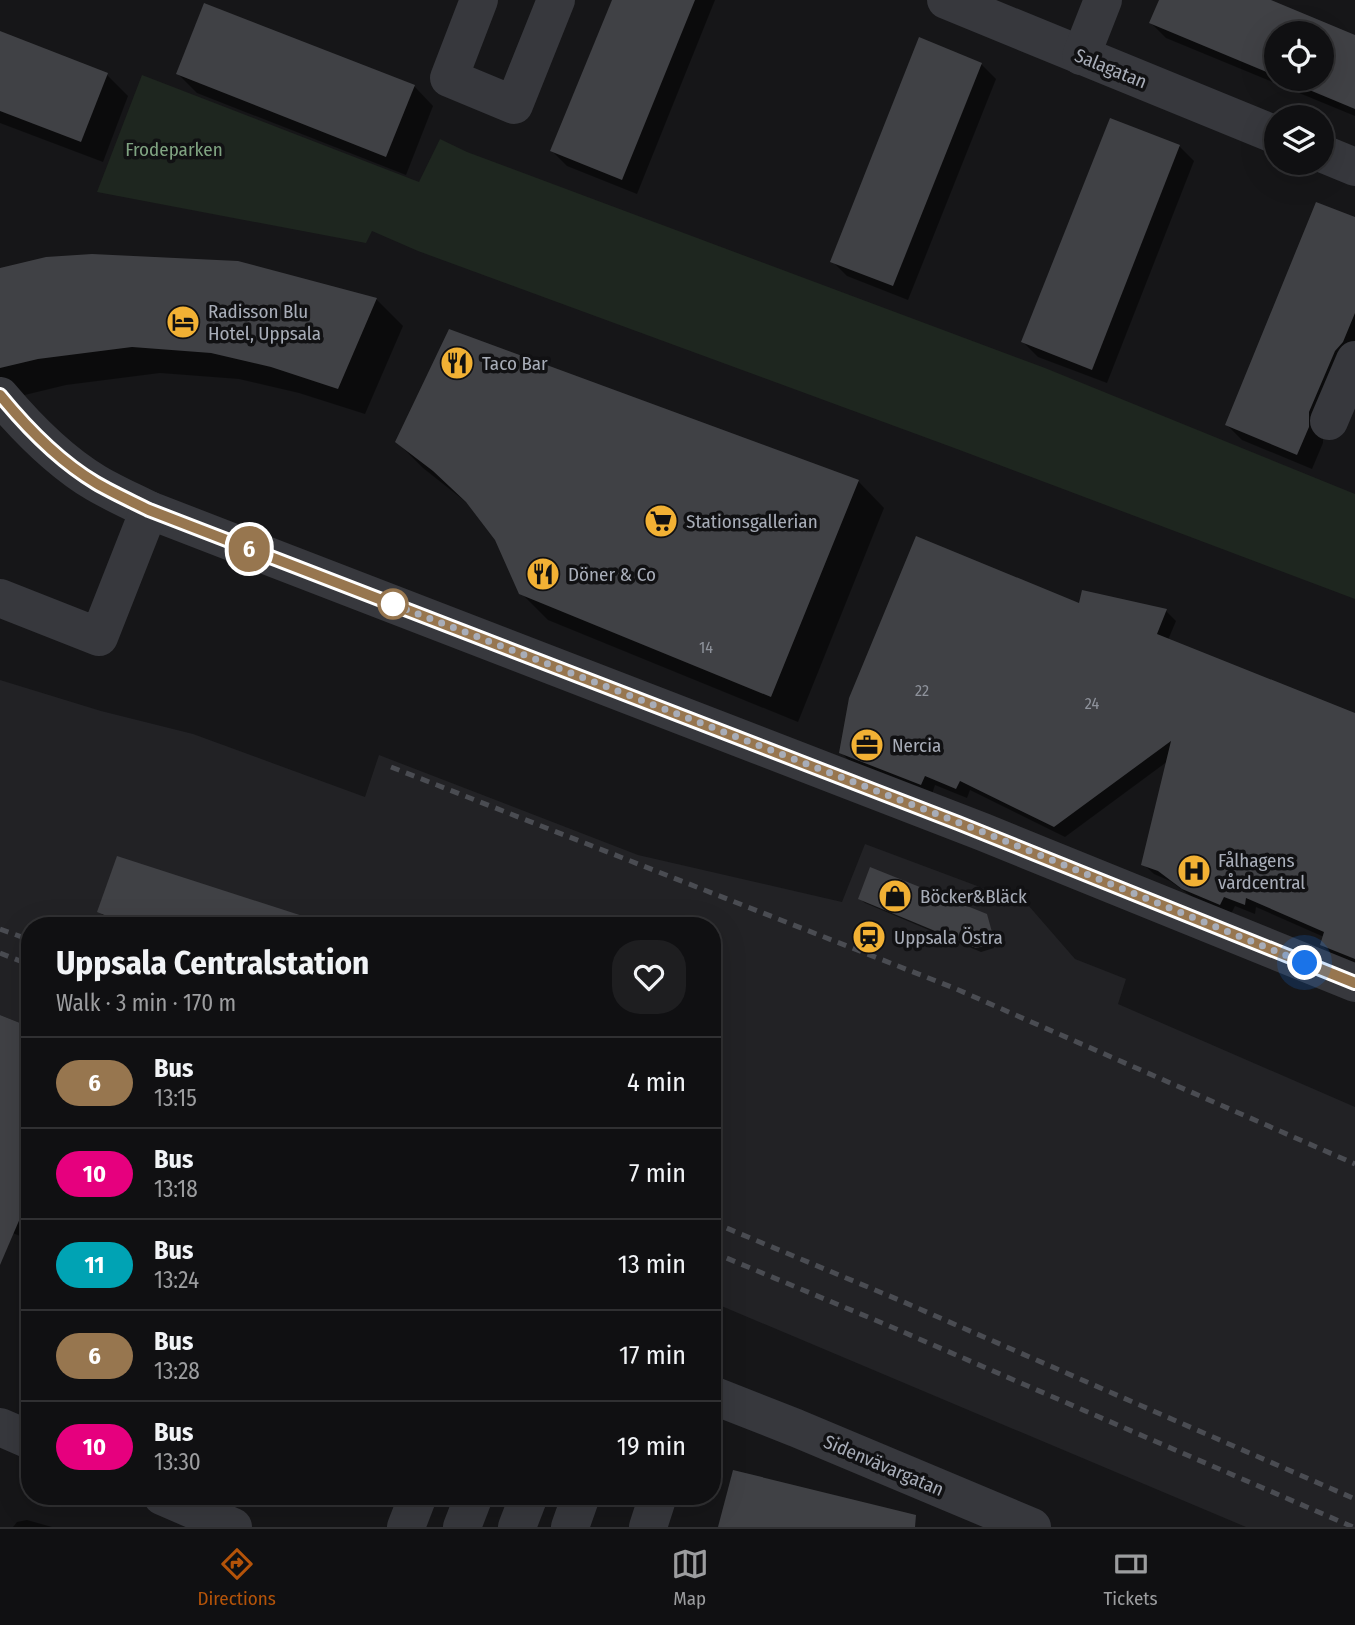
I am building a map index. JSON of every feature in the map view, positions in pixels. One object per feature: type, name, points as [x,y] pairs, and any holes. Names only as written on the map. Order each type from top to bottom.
[{"type":"street","points":[[479,0],[449,78],[514,105],[556,0]]},
{"type":"street","name":"Salagatan","points":[[946,0],[1264,130]]},
{"type":"street","points":[[1081,56],[1103,0]]},
{"type":"street","points":[[1334,158],[1355,167]]},
{"type":"street","points":[[1329,421],[1355,360]]},
{"type":"street","points":[[0,396],[56,454],[94,482],[149,510],[971,828],[1355,983]]},
{"type":"street","points":[[0,598],[99,637],[149,510]]},
{"type":"street","name":"Sidenvävargatan","points":[[721,1404],[1032,1527]]},
{"type":"street","points":[[0,1427],[21,1436]]},
{"type":"street","points":[[183,1505],[233,1527]]},
{"type":"street","points":[[406,1527],[415,1505]]},
{"type":"street","points":[[462,1527],[471,1505]]},
{"type":"street","points":[[517,1527],[526,1505]]},
{"type":"street","points":[[570,1527],[578,1505]]},
{"type":"street","points":[[648,1527],[655,1505]]},
{"type":"shaded area","points":[[0,680],[101,711],[193,734],[365,797],[379,755],[638,855],[842,902],[865,844],[1028,905],[1075,959],[1126,979],[1118,1004],[1355,1107],[1355,1527],[1246,1527],[721,1306],[721,917],[21,917],[21,1023],[0,1015]]},
{"type":"green space","name":"Frodeparken","points":[[142,75],[419,182],[440,139],[467,152],[1045,368],[1355,494],[1355,599],[418,251],[372,231],[366,243],[97,192]]},
{"type":"building","points":[[612,0],[695,0],[622,180],[550,151]]},
{"type":"building","points":[[1159,0],[1271,0],[1321,21],[1264,21],[1264,71],[1149,23]]},
{"type":"building","points":[[204,3],[415,85],[386,157],[176,74]]},
{"type":"building","points":[[1334,26],[1355,35],[1355,109],[1312,91],[1334,91]]},
{"type":"building","points":[[0,31],[108,73],[81,142],[0,111]]},
{"type":"building","points":[[919,37],[982,63],[893,286],[830,262]]},
{"type":"building","points":[[1110,118],[1180,145],[1092,370],[1021,342]]},
{"type":"building","points":[[1316,202],[1355,217],[1355,313],[1343,342],[1335,351],[1309,412],[1309,427],[1297,455],[1225,425]]},
{"type":"building","name":"Radisson Blu Hotel, Uppsala","points":[[92,254],[238,261],[377,298],[338,389],[271,367],[211,353],[132,347],[38,359],[0,368],[0,268],[46,257]]},
{"type":"building","name":"Stationsgallerian","points":[[449,329],[859,480],[771,697],[519,594],[495,540],[466,502],[433,471],[395,442]]},
{"type":"building","points":[[916,536],[1079,603],[1082,590],[1167,609],[1157,634],[1355,713],[1355,959],[1320,945],[1324,932],[1246,898],[1245,905],[1224,897],[1220,905],[1182,889],[1158,871],[1141,865],[1171,741],[1054,827],[960,781],[956,789],[925,776],[921,785],[839,753],[849,698]]},
{"type":"building","points":[[117,856],[306,917],[109,917],[97,912]]},
{"type":"building","name":"Uppsala Östra","points":[[870,867],[987,914],[995,943],[976,948],[858,899]]},
{"type":"building","points":[[0,1015],[21,1023],[21,1216],[0,1265]]},
{"type":"building","points":[[733,1470],[916,1515],[915,1527],[718,1527]]},
{"type":"railway","points":[[391,767],[954,988],[1355,1164]]},
{"type":"railway","points":[[0,929],[21,937]]},
{"type":"railway","points":[[0,953],[21,961]]},
{"type":"railway","points":[[721,1226],[899,1300],[1355,1499]]},
{"type":"railway","points":[[721,1256],[1353,1527]]},
{"type":"bus line","name":"6","points":[[0,395],[56,454],[94,482],[149,510],[958,823],[1355,983]]},
{"type":"place","name":"Radisson Blu Hotel, Uppsala","points":[[183,322]]},
{"type":"place","name":"Taco Bar","points":[[457,363]]},
{"type":"place","name":"Stationsgallerian","points":[[661,521]]},
{"type":"place","name":"Döner & Co","points":[[543,574]]},
{"type":"place","name":"Nercia","points":[[867,745]]},
{"type":"place","name":"Fålhagens vårdcentral","points":[[1194,871]]},
{"type":"place","name":"Böcker&Bläck","points":[[895,896]]},
{"type":"place","name":"Uppsala Östra","points":[[869,937]]},
{"type":"route","points":[[393,604],[382,600],[983,832],[1305,963]]}]
